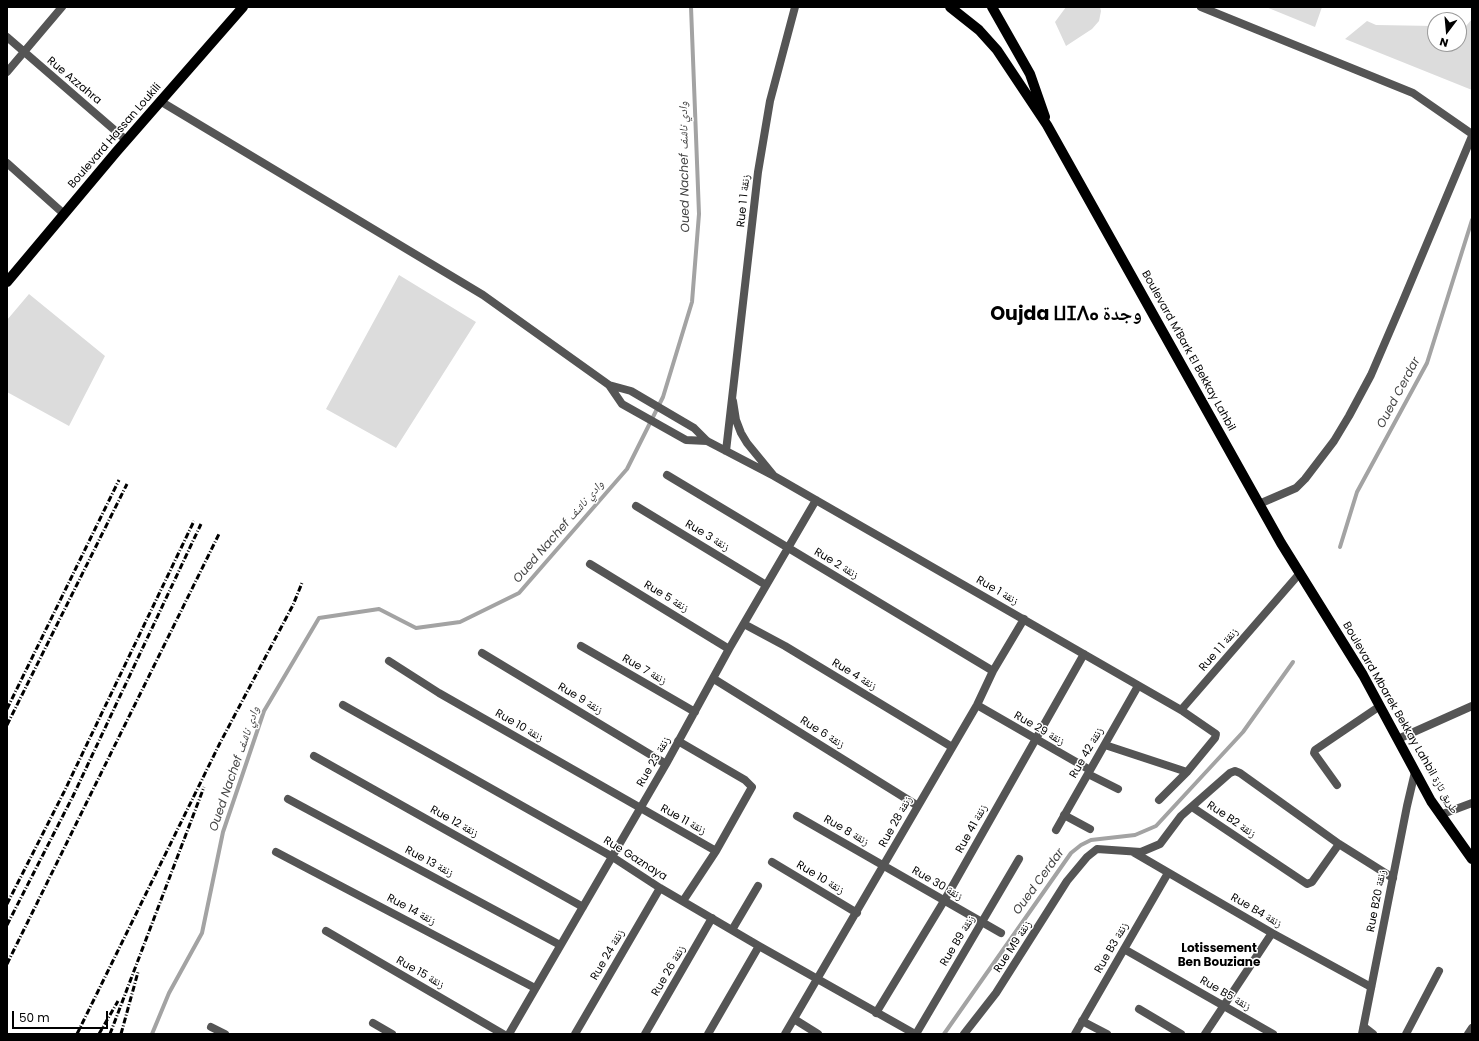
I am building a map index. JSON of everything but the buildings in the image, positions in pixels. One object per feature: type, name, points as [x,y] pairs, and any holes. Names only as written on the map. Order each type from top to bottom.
[{"type":"main road","name":"Boulevard Hassan Loukili","points":[[7,282],[126,140],[243,7]]},
{"type":"main road","name":"Boulevard M'Bark El Bekkay Lahbil","points":[[950,7],[979,30],[997,50],[1047,125],[1281,544],[1309,588]]},
{"type":"main road","name":"Boulevard M'Bark El Bekkay Lahbil","points":[[992,7],[1030,74],[1047,125]]},
{"type":"main road","name":"Boulevard Mbarek Bekkay Lahbil طريق تازة","points":[[1309,588],[1348,649],[1440,815],[1472,859]]},
{"type":"street","points":[[7,72],[62,7]]},
{"type":"street","name":"Rue 1 زنقة 1","points":[[726,451],[733,401],[759,166],[770,101],[795,7]]},
{"type":"street","points":[[1201,7],[1414,93],[1472,135],[1371,375],[1349,416],[1334,441],[1305,479],[1296,488],[1259,504]]},
{"type":"street","name":"Rue Azzahra","points":[[7,38],[126,140]]},
{"type":"street","points":[[160,101],[483,295],[609,385],[622,404],[686,440],[707,441]]},
{"type":"street","points":[[7,162],[64,214]]},
{"type":"street","points":[[609,385],[631,391],[694,428],[707,441],[774,476]]},
{"type":"street","name":"Rue 1 زنقة 1","points":[[733,401],[736,420],[747,443],[774,476],[800,491]]},
{"type":"street","name":"Rue 2 زنقة","points":[[667,475],[994,671]]},
{"type":"street","name":"Rue زنقة 1","points":[[800,491],[1181,710]]},
{"type":"street","name":"Rue 23 زنقة","points":[[508,1034],[666,764],[714,679],[729,649],[816,500]]},
{"type":"street","name":"Rue 3 زنقة","points":[[636,506],[766,585]]},
{"type":"street","name":"Rue 5 زنقة","points":[[590,564],[729,649]]},
{"type":"street","name":"Rue 1 زنقة 1","points":[[1181,710],[1300,573]]},
{"type":"street","name":"Rue 28 زنقة","points":[[785,1034],[978,705],[994,671],[1024,619]]},
{"type":"street","name":"Rue 4 زنقة","points":[[744,624],[785,646],[952,747]]},
{"type":"street","name":"Rue 7 زنقة","points":[[581,646],[695,712]]},
{"type":"street","name":"Rue 9 زنقة","points":[[482,653],[666,764]]},
{"type":"street","name":"Rue 41 زنقة","points":[[876,1013],[944,901],[1084,654]]},
{"type":"street","name":"Rue 10 زنقة","points":[[389,661],[439,693],[639,808]]},
{"type":"street","name":"Rue 6 زنقة","points":[[714,679],[918,806]]},
{"type":"street","name":"Rue 42 زنقة","points":[[1056,830],[1138,686]]},
{"type":"street","name":"Rue Gaznaya","points":[[343,705],[611,856],[660,888],[759,946],[915,1034]]},
{"type":"street","name":"Rue 29 زنقة","points":[[978,705],[1034,740],[1118,789]]},
{"type":"street","points":[[1337,785],[1314,753],[1315,750],[1380,706]]},
{"type":"street","points":[[1398,739],[1472,706]]},
{"type":"street","points":[[1159,800],[1187,772],[1216,734],[1181,710]]},
{"type":"street","points":[[678,741],[737,775],[752,787],[716,851],[683,901]]},
{"type":"street","points":[[1105,745],[1187,772]]},
{"type":"street","name":"Rue 12 زنقة","points":[[314,756],[583,907]]},
{"type":"street","name":"Rue B2 زنقة","points":[[1339,844],[1312,882],[1307,884],[1192,807],[1226,776],[1235,771],[1240,773],[1339,844],[1393,878]]},
{"type":"street","name":"Rue B20 زنقة","points":[[1363,1031],[1415,772]]},
{"type":"street","name":"Rue 13 زنقة","points":[[288,799],[560,945]]},
{"type":"street","points":[[1440,815],[1472,803]]},
{"type":"street","name":"Rue M9 زنقة","points":[[964,1034],[996,993],[1067,881],[1082,861],[1097,849],[1146,851],[1160,844],[1181,816],[1192,807]]},
{"type":"street","name":"Rue 11 زنقة","points":[[639,808],[716,851]]},
{"type":"street","points":[[1064,815],[1090,830]]},
{"type":"street","name":"Rue 8 زنقة","points":[[797,816],[884,866]]},
{"type":"street","name":"Rue B4 زنقة","points":[[1130,851],[1272,933],[1371,987]]},
{"type":"street","name":"Rue 14 زنقة","points":[[276,852],[535,988]]},
{"type":"street","name":"Rue B9 زنقة","points":[[915,1034],[1019,859]]},
{"type":"street","name":"Rue 10 زنقة","points":[[772,862],[857,913]]},
{"type":"street","name":"Rue 30 زنقة","points":[[884,866],[1001,933]]},
{"type":"street","name":"Rue B3 زنقة","points":[[1075,1034],[1168,873]]},
{"type":"street","points":[[732,930],[758,886]]},
{"type":"street","name":"Rue 24 زنقة","points":[[575,1034],[660,888]]},
{"type":"street","name":"Rue 26 زنقة","points":[[645,1034],[712,918]]},
{"type":"street","name":"Rue 15 زنقة","points":[[326,931],[503,1034]]},
{"type":"street","points":[[1205,1034],[1272,933]]},
{"type":"street","points":[[708,1034],[759,946]]},
{"type":"street","name":"Rue B5 زنقة","points":[[1124,949],[1273,1034]]},
{"type":"street","points":[[1406,1034],[1439,971]]},
{"type":"street","points":[[1139,1009],[1181,1034]]},
{"type":"street","points":[[794,1019],[818,1034]]},
{"type":"street","points":[[1082,1020],[1107,1034]]},
{"type":"street","points":[[373,1023],[392,1034]]},
{"type":"street","points":[[211,1027],[226,1034]]},
{"type":"street","points":[[1468,1034],[1472,1028]]},
{"type":"street","points":[[1363,1031],[1373,1034]]},
{"type":"shaded area","points":[[1066,7],[1100,7],[1101,11],[1099,21],[1092,29],[1066,46],[1055,22]]},
{"type":"shaded area","points":[[1266,7],[1322,7],[1315,27]]},
{"type":"shaded area","points":[[1472,19],[1472,90],[1345,39],[1367,21],[1376,25],[1427,26],[1427,52],[1467,52],[1467,25]]},
{"type":"shaded area","points":[[399,275],[476,322],[396,448],[326,409]]},
{"type":"shaded area","points":[[29,294],[105,356],[69,426],[7,392],[7,320]]},
{"type":"waterway","name":"Oued Nachef وادي ناشف","points":[[152,1034],[169,993],[202,933],[223,832],[264,711],[319,618],[379,609],[416,628],[460,622],[519,593],[627,469],[663,397],[692,302],[699,214],[691,7]]},
{"type":"waterway","name":"Oued Cerdar","points":[[1340,547],[1357,492],[1427,363],[1472,220]]},
{"type":"waterway","name":"Oued Cerdar","points":[[944,1034],[1071,853],[1081,845],[1091,840],[1135,835],[1156,826],[1243,732],[1293,662]]},
{"type":"railway","points":[[7,709],[119,480]]},
{"type":"railway","points":[[7,725],[127,484]]},
{"type":"railway","points":[[7,904],[64,792],[194,521]]},
{"type":"railway","points":[[7,925],[73,796],[201,524]]},
{"type":"railway","points":[[7,964],[219,534]]},
{"type":"railway","points":[[77,1034],[220,743],[293,605],[302,583]]},
{"type":"railway","points":[[110,1034],[204,787]]},
{"type":"railway","points":[[121,1034],[138,972]]},
{"type":"railway","points":[[99,1034],[118,1001]]},
{"type":"district","name":"Oujda ⵡⵊⴷⴰ وجدة","points":[[1066,315]]},
{"type":"district","name":"Lotissement Ben Bouziane","points":[[1219,956]]}]
